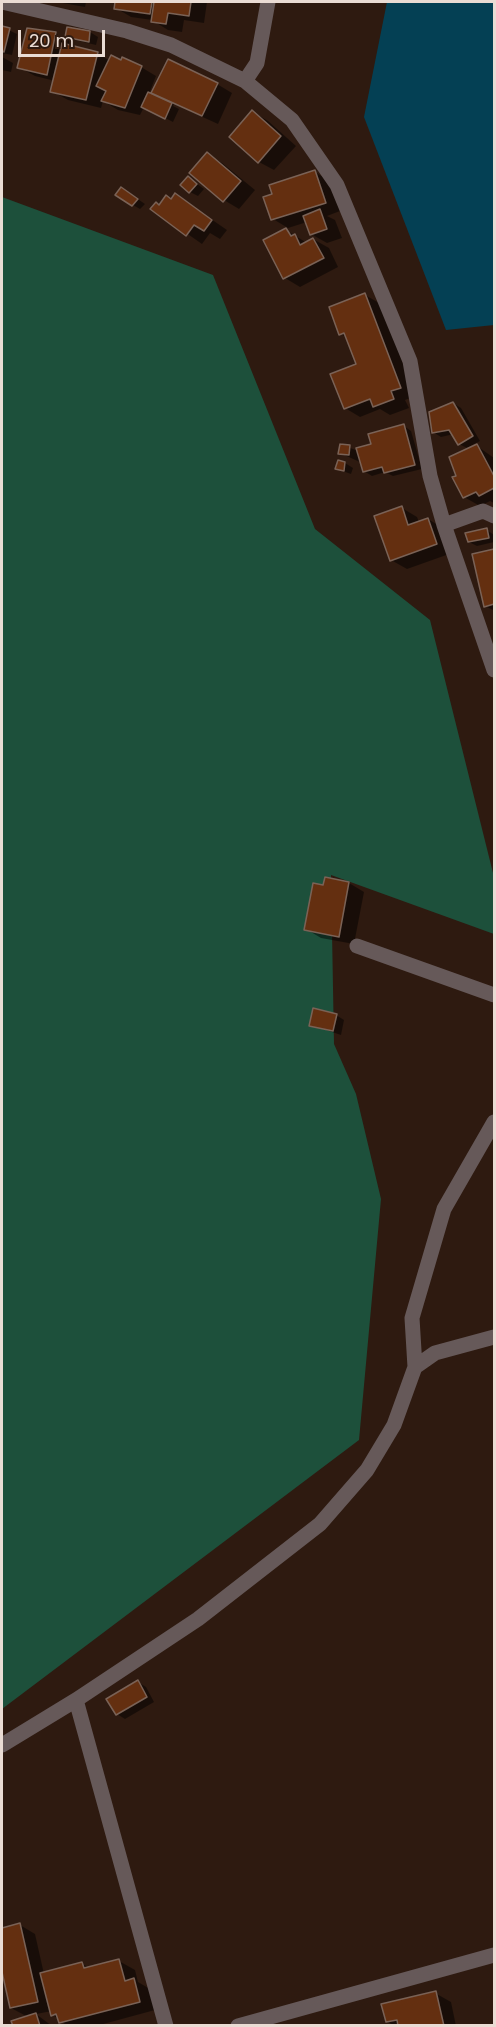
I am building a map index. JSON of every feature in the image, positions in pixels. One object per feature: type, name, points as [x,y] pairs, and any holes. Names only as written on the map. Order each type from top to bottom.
[{"type":"street","points":[[2,2],[171,45],[245,81],[292,120],[337,185],[410,361],[430,476],[444,525],[495,670]]},
{"type":"street","points":[[245,81],[257,63],[268,2]]},
{"type":"street","points":[[444,525],[483,511],[495,516]]},
{"type":"street","points":[[357,946],[495,995]]},
{"type":"street","points":[[2,1745],[76,1700],[198,1619],[320,1524],[367,1470],[394,1425],[415,1367],[412,1318],[444,1209],[495,1122]]},
{"type":"street","points":[[415,1367],[435,1353],[495,1337]]},
{"type":"street","points":[[76,1700],[166,2025]]},
{"type":"street","points":[[237,2025],[495,1955]]},
{"type":"green space","points":[[2,197],[213,275],[315,529],[430,620],[494,877],[494,934],[331,875],[334,1044],[356,1094],[381,1199],[359,1440],[2,1709]]},
{"type":"water","points":[[387,2],[494,2],[494,325],[446,330],[364,117]]},
{"type":"building","points":[[115,2],[152,2],[150,14],[114,9]]},
{"type":"building","points":[[154,2],[191,2],[189,16],[168,13],[166,24],[151,22]]},
{"type":"building","points":[[2,26],[10,28],[4,52],[2,51]]},
{"type":"building","points":[[67,27],[90,31],[89,42],[65,37]]},
{"type":"building","points":[[27,28],[56,32],[47,75],[17,68]]},
{"type":"building","points":[[62,43],[98,52],[86,100],[50,92]]},
{"type":"building","points":[[111,55],[142,66],[125,108],[101,101],[106,91],[96,86]]},
{"type":"building","points":[[168,59],[218,83],[202,116],[151,93]]},
{"type":"building","points":[[148,92],[172,103],[165,119],[141,107]]},
{"type":"building","points":[[252,110],[281,136],[258,163],[229,137]]},
{"type":"building","points":[[207,152],[241,181],[223,202],[189,173]]},
{"type":"building","points":[[315,170],[326,203],[271,220],[263,197],[272,194],[269,185]]},
{"type":"building","points":[[188,176],[197,184],[189,193],[180,185]]},
{"type":"building","points":[[121,187],[138,199],[132,206],[115,195]]},
{"type":"building","points":[[175,193],[212,220],[204,231],[194,225],[186,236],[150,209],[156,202],[159,205],[166,195],[171,199]]},
{"type":"building","points":[[320,209],[327,229],[310,235],[303,216]]},
{"type":"building","points":[[286,228],[291,236],[295,234],[300,245],[313,238],[324,258],[283,279],[263,240]]},
{"type":"building","points":[[365,293],[401,388],[391,391],[394,399],[373,407],[370,399],[344,409],[330,374],[356,364],[344,333],[339,335],[329,307]]},
{"type":"building","points":[[453,402],[473,436],[458,445],[449,430],[432,433],[429,412]]},
{"type":"building","points":[[404,424],[415,465],[384,473],[382,467],[363,472],[356,448],[371,444],[368,434]]},
{"type":"building","points":[[340,444],[350,445],[349,455],[338,454]]},
{"type":"building","points":[[477,444],[494,476],[494,488],[479,496],[476,492],[463,498],[452,477],[456,476],[449,457]]},
{"type":"building","points":[[338,460],[345,462],[344,471],[335,469]]},
{"type":"building","points":[[402,506],[408,525],[428,518],[437,544],[390,561],[374,516]]},
{"type":"building","points":[[487,528],[489,538],[468,542],[465,533]]},
{"type":"building","points":[[494,549],[494,604],[484,607],[472,554]]},
{"type":"building","points":[[325,877],[349,882],[339,937],[304,930],[313,883],[323,885]]},
{"type":"building","points":[[313,1008],[337,1014],[333,1031],[309,1026]]},
{"type":"building","points":[[138,1680],[147,1697],[116,1715],[106,1699]]},
{"type":"building","points":[[20,1923],[38,2002],[10,2008],[2,1972],[2,1928]]},
{"type":"building","points":[[119,1959],[125,1981],[134,1978],[140,2002],[59,2023],[56,2014],[51,2016],[40,1973],[82,1962],[84,1968]]},
{"type":"building","points":[[436,1991],[444,2026],[398,2026],[397,2020],[386,2022],[381,2004]]},
{"type":"building","points":[[36,2013],[40,2026],[13,2026],[11,2021]]}]
